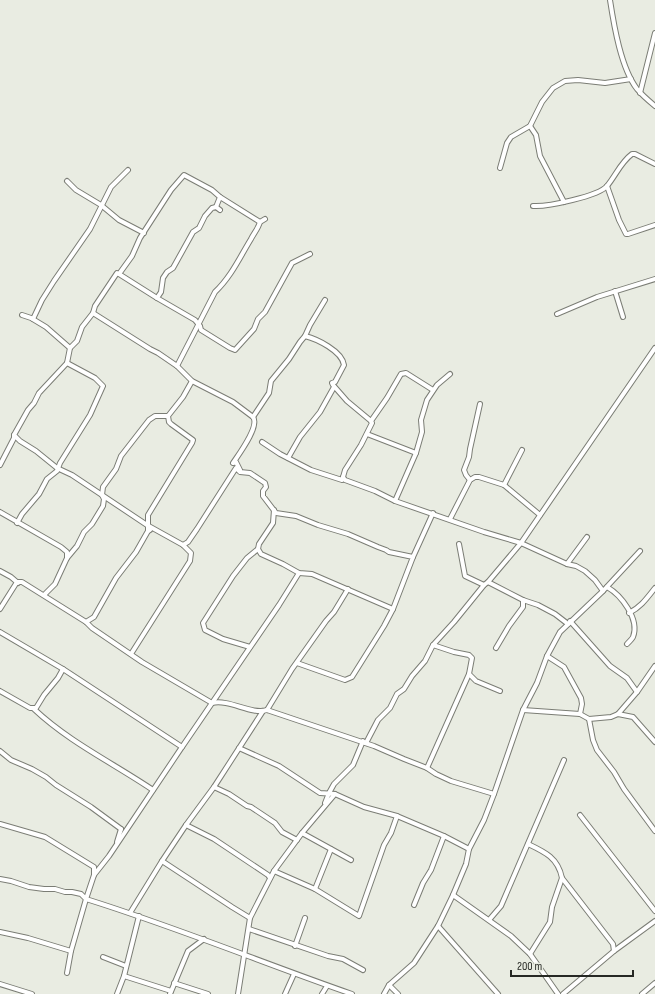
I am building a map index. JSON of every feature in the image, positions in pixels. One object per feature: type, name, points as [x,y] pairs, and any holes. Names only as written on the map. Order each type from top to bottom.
[{"type":"street","points":[[610,0],[615,29],[630,79],[640,93],[655,106]]},
{"type":"street","points":[[640,93],[655,33]]},
{"type":"street","points":[[500,168],[507,143],[511,137],[530,126],[542,102],[553,88],[565,81],[578,80],[605,83],[630,79]]},
{"type":"street","points":[[530,126],[536,135],[540,156],[564,202]]},
{"type":"street","points":[[533,206],[564,202],[601,191],[607,186],[619,168],[632,154],[655,164]]},
{"type":"street","points":[[33,319],[54,281],[90,229],[111,187],[128,170]]},
{"type":"street","points":[[0,465],[28,410],[34,403],[39,393],[67,363],[70,348],[77,341],[84,324],[93,314],[94,308],[105,290],[132,256],[138,241],[171,190],[184,175],[212,190],[220,197],[260,222]]},
{"type":"street","points":[[67,181],[76,190],[101,205],[119,220],[144,233]]},
{"type":"street","points":[[607,186],[619,220],[626,234],[655,225]]},
{"type":"street","points":[[157,298],[161,292],[162,283],[167,272],[173,268],[193,232],[202,224],[205,216],[212,208],[218,208],[220,197]]},
{"type":"street","points":[[176,366],[215,292],[224,283],[238,263],[259,227],[260,222],[265,219]]},
{"type":"street","points":[[119,274],[192,318],[199,324],[201,330],[206,334],[235,350],[254,329],[258,319],[264,312],[292,263],[310,254]]},
{"type":"street","points":[[557,314],[597,297],[655,279]]},
{"type":"street","points":[[615,292],[623,317]]},
{"type":"street","points":[[253,417],[268,393],[270,381],[289,360],[305,336],[325,300]]},
{"type":"street","points":[[93,314],[150,350],[158,352],[192,381],[233,402],[253,417],[255,422],[251,433],[233,463],[236,462],[240,472]]},
{"type":"street","points":[[22,315],[33,319],[46,327],[70,348]]},
{"type":"street","points":[[305,336],[314,338],[338,354],[343,360],[343,368],[332,383],[347,401],[371,421]]},
{"type":"street","points":[[325,805],[329,793],[338,780],[353,765],[364,742],[378,720],[390,708],[397,694],[404,689],[412,676],[425,661],[433,645],[521,543],[655,348]]},
{"type":"street","points":[[17,523],[22,514],[39,494],[47,479],[58,469],[90,415],[103,386],[95,378],[67,363]]},
{"type":"street","points":[[262,442],[280,454],[311,470],[342,480],[345,470],[367,434],[372,423],[371,421],[402,373],[406,373],[433,390]]},
{"type":"street","points":[[395,501],[416,453],[422,432],[421,420],[427,400],[437,385],[450,374]]},
{"type":"street","points":[[148,531],[148,515],[192,445],[193,440],[171,424],[168,416],[183,397],[192,381]]},
{"type":"street","points":[[288,458],[300,437],[320,412],[334,387]]},
{"type":"street","points":[[470,480],[464,470],[469,457],[480,404]]},
{"type":"street","points":[[44,595],[55,584],[67,558],[77,546],[84,532],[92,524],[103,506],[103,487],[118,465],[121,456],[149,420],[155,416],[168,416]]},
{"type":"street","points":[[367,434],[416,453]]},
{"type":"street","points":[[14,435],[20,441],[36,450],[58,469],[72,475],[147,525],[183,546],[191,553],[190,561],[131,654]]},
{"type":"street","points":[[504,485],[522,450]]},
{"type":"street","points":[[183,546],[188,542],[197,529],[236,468],[240,472],[250,473],[264,483],[266,487],[263,491],[263,496],[276,513],[296,516],[318,525],[348,534],[390,552],[413,557]]},
{"type":"street","points":[[343,477],[349,482],[375,491],[395,501],[484,532],[521,543],[585,571],[595,580],[603,591]]},
{"type":"street","points":[[450,519],[470,480],[475,477],[504,485],[540,515]]},
{"type":"street","points":[[250,647],[223,639],[205,630],[203,627],[233,576],[247,558],[258,549],[259,544],[273,524],[274,510]]},
{"type":"street","points":[[0,512],[63,548],[67,552],[67,558]]},
{"type":"street","points":[[297,663],[345,680],[349,680],[356,671],[392,609],[433,513]]},
{"type":"street","points":[[86,622],[94,618],[116,578],[136,552],[148,531],[154,528]]},
{"type":"street","points":[[567,564],[587,537]]},
{"type":"street","points":[[459,544],[464,576],[484,585]]},
{"type":"street","points":[[258,549],[261,554],[299,573],[312,574],[392,609]]},
{"type":"street","points":[[384,994],[389,985],[414,963],[438,926],[466,864],[469,849],[484,820],[524,710],[537,683],[547,656],[560,632],[608,587],[640,551]]},
{"type":"street","points":[[0,571],[18,583],[22,582],[44,595],[86,622],[92,628],[131,654],[212,703],[220,702],[265,710],[327,729],[364,742],[427,768],[451,781],[494,794]]},
{"type":"street","points":[[94,875],[110,856],[182,747],[280,605],[299,573]]},
{"type":"street","points":[[488,582],[555,614],[569,623],[610,666],[627,678],[637,692]]},
{"type":"street","points":[[0,608],[18,583]]},
{"type":"street","points":[[0,612],[18,583]]},
{"type":"street","points":[[608,587],[620,597],[630,613],[634,626],[633,637],[627,644]]},
{"type":"street","points":[[630,613],[637,609],[655,588]]},
{"type":"street","points":[[130,913],[186,825],[214,788],[239,748],[326,621],[334,612],[348,589]]},
{"type":"street","points":[[496,648],[509,626],[523,608],[523,600]]},
{"type":"street","points":[[0,632],[63,669],[182,747]]},
{"type":"street","points":[[427,768],[469,674],[472,658],[469,655],[433,645]]},
{"type":"street","points":[[547,656],[564,667],[581,698],[582,704],[580,714]]},
{"type":"street","points":[[618,714],[637,692],[655,666]]},
{"type":"street","points":[[34,709],[37,707],[63,669]]},
{"type":"street","points":[[469,674],[476,681],[500,691]]},
{"type":"street","points":[[0,691],[34,709],[51,725],[72,740],[153,790]]},
{"type":"street","points":[[524,710],[580,714],[589,719],[618,714],[633,717],[655,742]]},
{"type":"street","points":[[589,719],[593,740],[597,750],[655,831]]},
{"type":"street","points":[[239,748],[279,766],[320,793],[335,794],[364,807],[397,816],[444,836],[469,849]]},
{"type":"street","points":[[0,750],[11,760],[46,777],[91,807],[120,829]]},
{"type":"street","points":[[489,920],[501,906],[564,760]]},
{"type":"street","points":[[214,788],[229,794],[251,807],[275,823],[282,832],[297,840]]},
{"type":"street","points":[[238,994],[250,918],[274,871],[302,833],[335,794]]},
{"type":"street","points":[[580,815],[655,911]]},
{"type":"street","points":[[274,871],[315,889],[359,916],[384,845],[391,833],[397,816]]},
{"type":"street","points":[[0,824],[45,837],[94,867],[94,875],[71,951],[67,973]]},
{"type":"street","points":[[186,825],[214,839],[268,875],[270,878]]},
{"type":"street","points":[[120,829],[127,827],[127,830]]},
{"type":"street","points":[[116,845],[120,829]]},
{"type":"street","points":[[302,833],[351,860]]},
{"type":"street","points":[[414,905],[423,883],[431,870],[444,836]]},
{"type":"street","points":[[528,844],[545,852],[553,859],[560,869],[562,878],[613,944],[614,951]]},
{"type":"street","points":[[315,889],[331,848]]},
{"type":"street","points":[[162,861],[250,918]]},
{"type":"street","points":[[530,954],[550,922],[552,907],[562,878]]},
{"type":"street","points":[[0,879],[29,887],[55,889],[81,894],[86,899],[204,939],[245,956],[352,994]]},
{"type":"street","points":[[453,895],[511,936],[530,954],[558,994]]},
{"type":"street","points":[[117,994],[124,976],[139,916]]},
{"type":"street","points":[[295,946],[305,918]]},
{"type":"street","points":[[563,994],[614,951],[655,920]]},
{"type":"street","points":[[438,926],[498,994]]},
{"type":"street","points":[[249,929],[295,946],[343,959],[363,970]]},
{"type":"street","points":[[0,932],[28,938],[71,951]]},
{"type":"street","points":[[124,976],[170,993],[188,951],[204,939]]},
{"type":"street","points":[[102,957],[126,966]]},
{"type":"street","points":[[285,994],[294,974]]},
{"type":"street","points":[[174,983],[208,994]]},
{"type":"street","points":[[642,994],[655,983]]},
{"type":"street","points":[[0,984],[32,994]]},
{"type":"street","points":[[389,985],[398,994]]},
{"type":"street","points":[[322,994],[327,986]]}]
